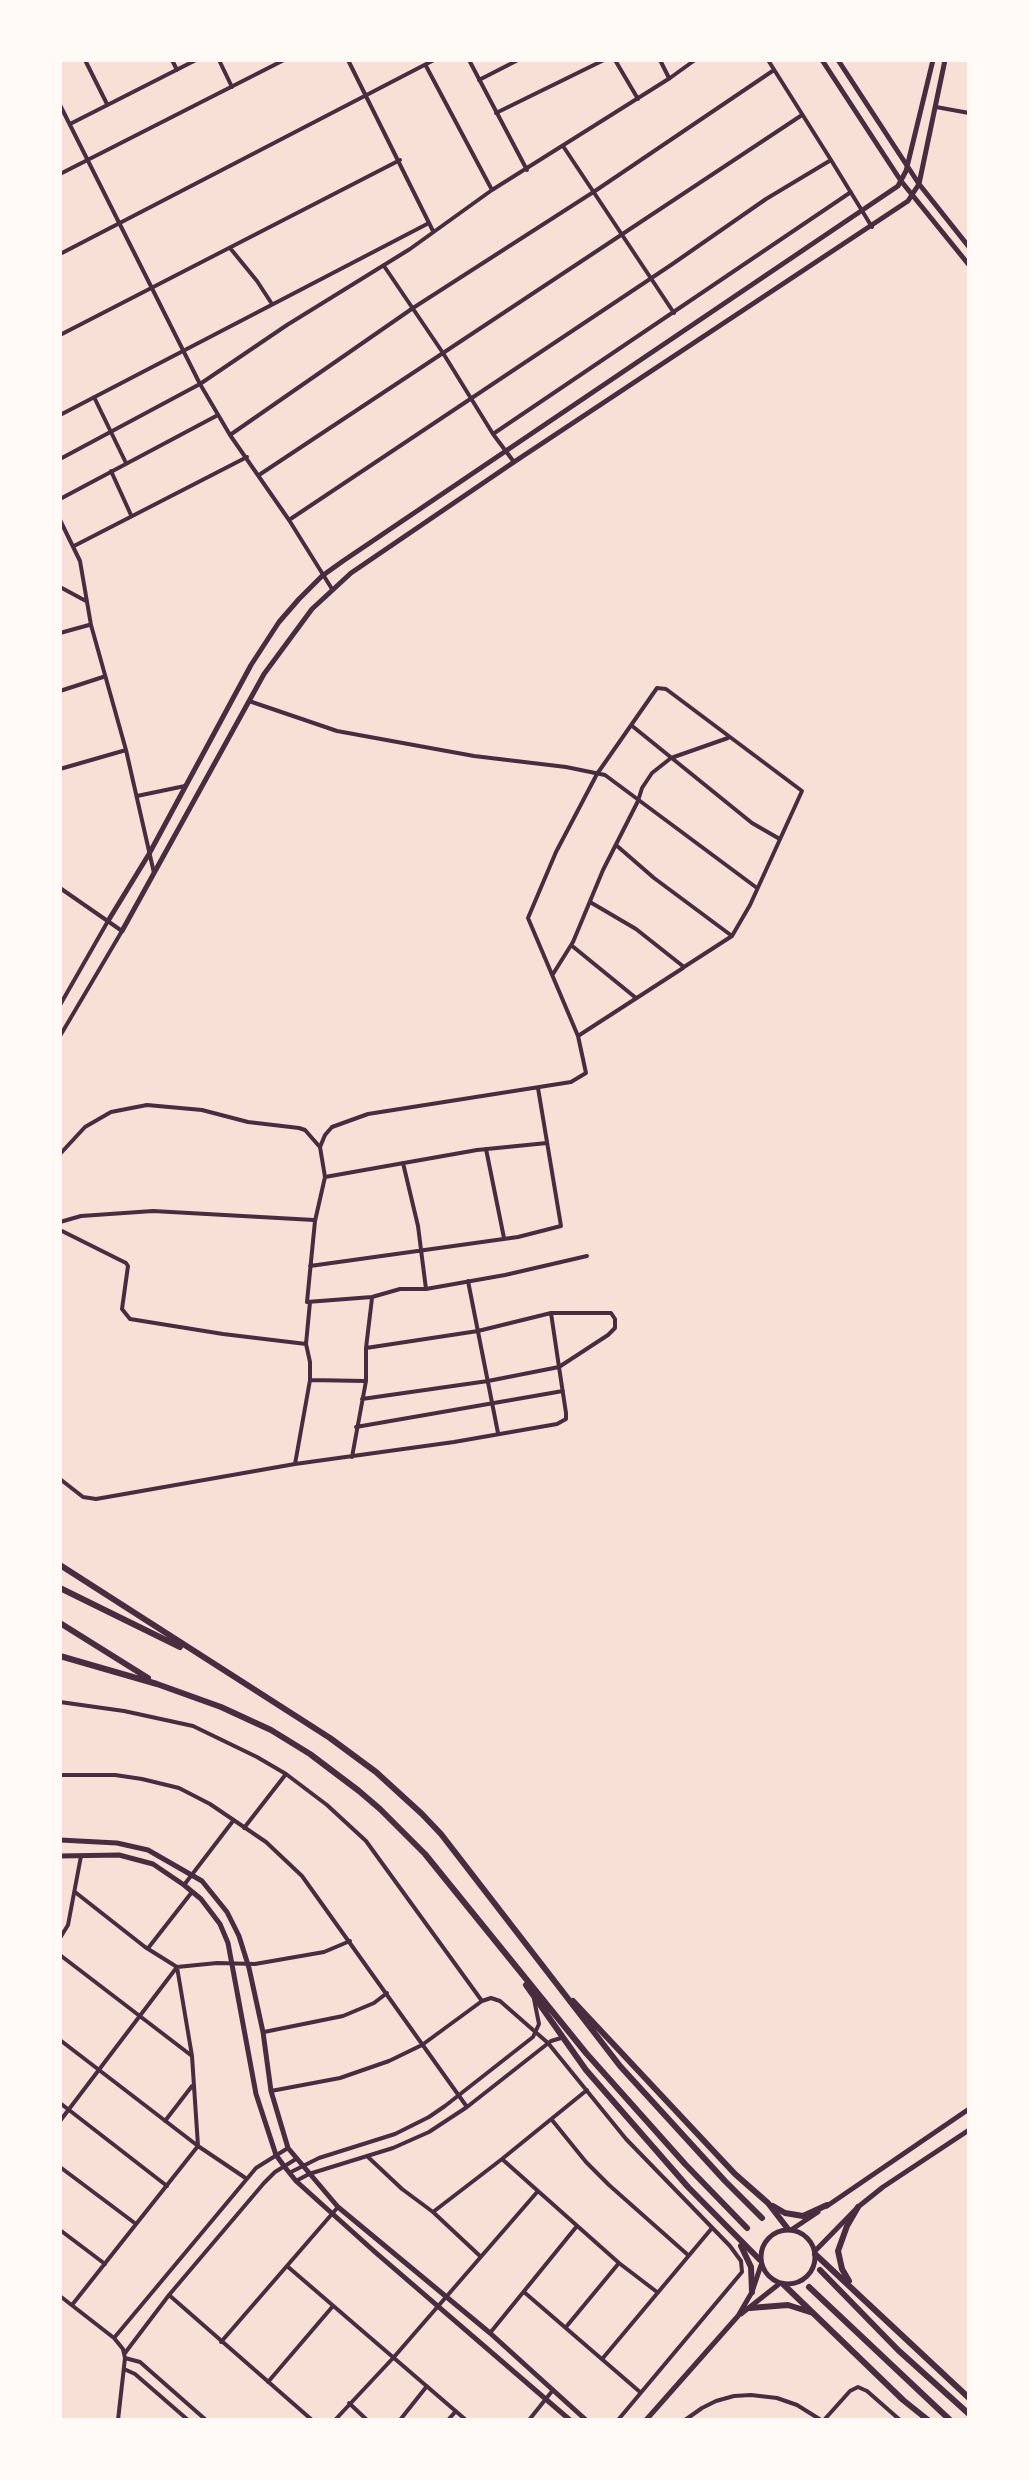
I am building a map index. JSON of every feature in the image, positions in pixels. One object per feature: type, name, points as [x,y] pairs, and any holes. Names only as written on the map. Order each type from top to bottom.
[{"type":"highway","points":[[60,1566],[348,1750],[422,1814],[620,2066],[762,2218]]},
{"type":"highway","points":[[60,1588],[204,1658]]},
{"type":"highway","points":[[60,1623],[157,1684]]},
{"type":"highway","points":[[60,1656],[157,1684],[271,1730],[335,1771],[380,1808],[425,1854],[586,2053],[746,2228]]},
{"type":"highway","points":[[519,1970],[532,1995],[586,2070],[761,2263]]},
{"type":"highway","points":[[556,1984],[734,2174],[768,2202],[786,2213],[803,2216],[828,2206]]},
{"type":"highway","points":[[768,2202],[790,2229]]},
{"type":"highway","points":[[852,2286],[838,2251],[846,2226],[858,2207]]},
{"type":"highway","points":[[731,2233],[752,2267],[752,2292]]},
{"type":"highway","points":[[815,2253],[969,2398]]},
{"type":"highway","points":[[820,2270],[898,2350],[969,2414]]},
{"type":"highway","points":[[782,2284],[928,2420]]},
{"type":"highway","points":[[809,2287],[950,2420]]},
{"type":"highway","points":[[750,2308],[788,2305],[818,2315]]},
{"type":"main road","points":[[822,60],[912,197],[969,265]]},
{"type":"main road","points":[[838,60],[918,184],[969,246]]},
{"type":"main road","points":[[108,921],[150,854],[264,643],[299,599],[322,576],[504,450],[893,190],[908,167],[933,60]]},
{"type":"main road","points":[[122,930],[249,700],[312,609],[352,573],[912,197],[945,60]]},
{"type":"main road","points":[[60,1840],[118,1843],[148,1850],[202,1880],[227,1912],[248,1964],[271,2091],[288,2148],[338,2207],[490,2333],[586,2420]]},
{"type":"main road","points":[[60,1856],[119,1855],[153,1864],[201,1899],[220,1924],[232,1963],[256,2094],[276,2155],[296,2181],[332,2214],[570,2420]]},
{"type":"main road","points":[[646,2420],[738,2316],[752,2292],[764,2242],[770,2235],[790,2229],[828,2206],[969,2109]]},
{"type":"main road","points":[[738,2316],[782,2284],[800,2282],[812,2270],[815,2253],[858,2207],[969,2130]]},
{"type":"main road","points":[[790,2229],[806,2237],[815,2253]]},
{"type":"main road","points":[[761,2263],[768,2277],[782,2284]]},
{"type":"street","points":[[85,60],[106,104]]},
{"type":"street","points":[[172,60],[177,70]]},
{"type":"street","points":[[70,124],[196,60]]},
{"type":"street","points":[[219,60],[232,87]]},
{"type":"street","points":[[60,174],[284,60]]},
{"type":"street","points":[[348,60],[434,231]]},
{"type":"street","points":[[60,254],[434,60]]},
{"type":"street","points":[[469,60],[526,170]]},
{"type":"street","points":[[479,80],[518,60]]},
{"type":"street","points":[[496,113],[604,60]]},
{"type":"street","points":[[615,60],[638,98]]},
{"type":"street","points":[[660,60],[670,78]]},
{"type":"street","points":[[60,459],[200,384],[694,60]]},
{"type":"street","points":[[768,60],[872,226]]},
{"type":"street","points":[[426,64],[492,190]]},
{"type":"street","points":[[230,435],[413,308],[774,70]]},
{"type":"street","points":[[60,105],[200,384],[332,589]]},
{"type":"street","points":[[936,107],[969,113]]},
{"type":"street","points":[[259,476],[802,116]]},
{"type":"street","points":[[562,144],[674,313]]},
{"type":"street","points":[[60,335],[400,160]]},
{"type":"street","points":[[289,520],[766,199],[831,160]]},
{"type":"street","points":[[492,434],[850,192]]},
{"type":"street","points":[[60,416],[429,223]]},
{"type":"street","points":[[230,248],[272,305]]},
{"type":"street","points":[[384,266],[514,462]]},
{"type":"street","points":[[94,397],[126,463]]},
{"type":"street","points":[[60,499],[218,415]]},
{"type":"street","points":[[74,546],[247,457]]},
{"type":"street","points":[[111,471],[131,515]]},
{"type":"street","points":[[60,520],[80,560],[91,625],[126,750],[154,872]]},
{"type":"street","points":[[60,587],[86,601]]},
{"type":"street","points":[[60,634],[91,625]]},
{"type":"street","points":[[60,691],[104,677]]},
{"type":"street","points":[[296,1464],[310,1380],[306,1344],[310,1266],[325,1177],[320,1147],[324,1134],[332,1127],[368,1114],[571,1082],[586,1073],[578,1036],[528,918],[556,852],[598,774],[657,688],[666,689],[802,791],[750,906],[732,936],[578,1036]]},
{"type":"street","points":[[249,700],[337,731],[605,776],[757,888]]},
{"type":"street","points":[[631,725],[752,822],[779,839]]},
{"type":"street","points":[[551,977],[571,945],[652,772],[672,758],[728,738]]},
{"type":"street","points":[[60,769],[126,750]]},
{"type":"street","points":[[137,796],[186,786]]},
{"type":"street","points":[[616,845],[732,936]]},
{"type":"street","points":[[60,888],[122,930],[60,1036]]},
{"type":"street","points":[[590,902],[636,930],[684,967]]},
{"type":"street","points":[[60,1006],[108,921]]},
{"type":"street","points":[[571,945],[636,998]]},
{"type":"street","points":[[310,1266],[518,1237],[561,1226],[538,1087]]},
{"type":"street","points":[[60,1154],[85,1127],[111,1112],[148,1105],[202,1110],[248,1122],[298,1128],[305,1130],[320,1147]]},
{"type":"street","points":[[325,1177],[486,1149],[547,1143]]},
{"type":"street","points":[[486,1149],[504,1238]]},
{"type":"street","points":[[404,1163],[426,1288]]},
{"type":"street","points":[[60,1222],[82,1216],[153,1211],[316,1220]]},
{"type":"street","points":[[60,1230],[126,1263],[122,1309],[130,1318],[306,1344]]},
{"type":"street","points":[[310,1302],[372,1297],[587,1256]]},
{"type":"street","points":[[468,1281],[498,1434]]},
{"type":"street","points":[[352,1457],[366,1380],[372,1297]]},
{"type":"street","points":[[60,1479],[82,1497],[96,1498],[557,1424],[566,1419],[551,1313]]},
{"type":"street","points":[[362,1398],[560,1367],[608,1336],[616,1319],[611,1313],[551,1313],[478,1330],[366,1348]]},
{"type":"street","points":[[310,1380],[366,1380]]},
{"type":"street","points":[[356,1427],[564,1390]]},
{"type":"street","points":[[60,1704],[146,1715],[192,1726],[286,1774],[328,1805],[366,1841],[482,2001]]},
{"type":"street","points":[[60,1776],[115,1774],[179,1788],[210,1804],[278,1852],[302,1876],[467,2106]]},
{"type":"street","points":[[244,1828],[286,1774]]},
{"type":"street","points":[[184,1885],[233,1820]]},
{"type":"street","points":[[60,1938],[68,1925],[81,1856]]},
{"type":"street","points":[[76,1892],[177,1967],[255,1964],[324,1952],[350,1941]]},
{"type":"street","points":[[147,1948],[192,1892]]},
{"type":"street","points":[[60,1956],[192,2056]]},
{"type":"street","points":[[60,2121],[177,1967]]},
{"type":"street","points":[[72,2305],[198,2146],[192,2056],[177,1967]]},
{"type":"street","points":[[263,2032],[343,2016],[387,1993]]},
{"type":"street","points":[[118,2420],[125,2356],[169,2296],[264,2184],[284,2166],[395,2134],[430,2117],[536,2034],[539,2021],[532,1995]]},
{"type":"street","points":[[271,2091],[352,2074],[389,2061],[491,1998],[500,2001],[548,2043],[626,2139],[739,2257],[742,2265],[742,2272],[618,2420]]},
{"type":"street","points":[[296,2181],[418,2138],[440,2126],[548,2043],[566,2038]]},
{"type":"street","points":[[60,2040],[164,2121],[248,2179]]},
{"type":"street","points":[[164,2121],[194,2083]]},
{"type":"street","points":[[433,2212],[587,2090]]},
{"type":"street","points":[[60,2103],[167,2186]]},
{"type":"street","points":[[552,2120],[622,2199],[688,2255]]},
{"type":"street","points":[[114,2338],[248,2179],[262,2164],[288,2148]]},
{"type":"street","points":[[368,2157],[480,2256]]},
{"type":"street","points":[[502,2159],[656,2292]]},
{"type":"street","points":[[289,2173],[298,2162]]},
{"type":"street","points":[[60,2167],[136,2224]]},
{"type":"street","points":[[335,2420],[538,2191]]},
{"type":"street","points":[[222,2342],[338,2207]]},
{"type":"street","points":[[490,2333],[578,2226]]},
{"type":"street","points":[[602,2358],[712,2228]]},
{"type":"street","points":[[60,2230],[105,2264]]},
{"type":"street","points":[[566,2327],[620,2263]]},
{"type":"street","points":[[287,2266],[466,2420]]},
{"type":"street","points":[[524,2292],[640,2392]]},
{"type":"street","points":[[60,2296],[114,2338],[125,2356],[140,2362],[206,2420]]},
{"type":"street","points":[[169,2296],[312,2420]]},
{"type":"street","points":[[268,2382],[334,2306]]},
{"type":"street","points":[[124,2369],[136,2374],[188,2420]]},
{"type":"street","points":[[400,2420],[428,2386]]},
{"type":"street","points":[[685,2420],[716,2401],[751,2395],[787,2402],[822,2420],[858,2387],[900,2420]]},
{"type":"street","points":[[528,2420],[553,2390]]},
{"type":"street","points":[[349,2403],[367,2420]]},
{"type":"street","points":[[448,2420],[456,2411]]}]
